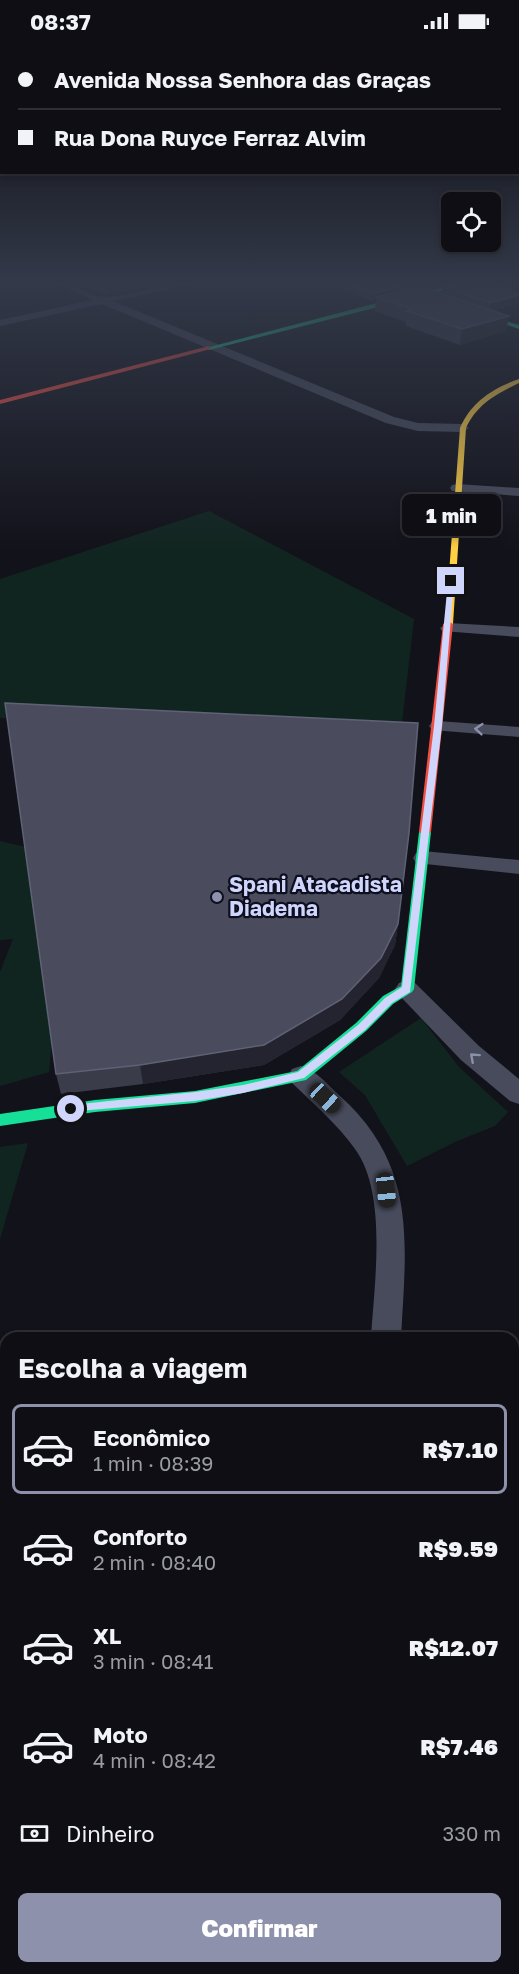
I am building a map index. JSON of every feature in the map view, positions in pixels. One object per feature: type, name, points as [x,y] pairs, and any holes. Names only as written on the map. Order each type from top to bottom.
[{"type":"main road","points":[[0,402],[113,372]]},
{"type":"main road","points":[[0,1120],[95,1106],[195,1097],[301,1076],[361,1027],[388,1000],[407,989],[448,628],[463,429],[472,409],[480,400],[519,381]]},
{"type":"street","points":[[276,372],[396,422],[417,427],[463,429]]},
{"type":"street","points":[[457,488],[519,492]]},
{"type":"street","points":[[448,628],[519,632]]},
{"type":"street","points":[[438,726],[519,732]]},
{"type":"street","points":[[423,858],[519,867]]},
{"type":"street","points":[[407,989],[470,1053],[519,1094]]},
{"type":"street","points":[[301,1076],[338,1110],[368,1144],[386,1190],[392,1243],[386,1332]]},
{"type":"green space","points":[[209,511],[414,619],[402,723],[0,718],[0,579]]},
{"type":"green space","points":[[0,841],[69,857],[49,1072],[0,1086],[0,972],[13,939],[0,940]]},
{"type":"green space","points":[[421,1018],[459,1067],[508,1112],[495,1126],[457,1141],[407,1166],[365,1095],[339,1072]]},
{"type":"green space","points":[[28,1143],[0,1239],[0,1147]]},
{"type":"building","name":"Spani Atacadista Diadema","points":[[5,703],[418,723],[409,833],[398,924],[381,958],[342,999],[264,1045],[140,1065],[56,1074]]},
{"type":"traffic: fast","points":[[0,1120],[95,1106],[195,1097],[301,1076],[361,1027],[388,1000],[407,989],[425,832]]},
{"type":"traffic: slow","points":[[448,624],[463,428],[472,411],[485,398],[519,381]]},
{"type":"traffic: jam","points":[[0,402],[115,372]]},
{"type":"traffic: jam","points":[[425,832],[448,624]]},
{"type":"place","name":"Spani Atacadista Diadema","points":[[217,897]]},
{"type":"route","points":[[71,1109],[195,1097],[301,1076],[361,1027],[388,1000],[407,989],[438,726],[451,581]]}]
